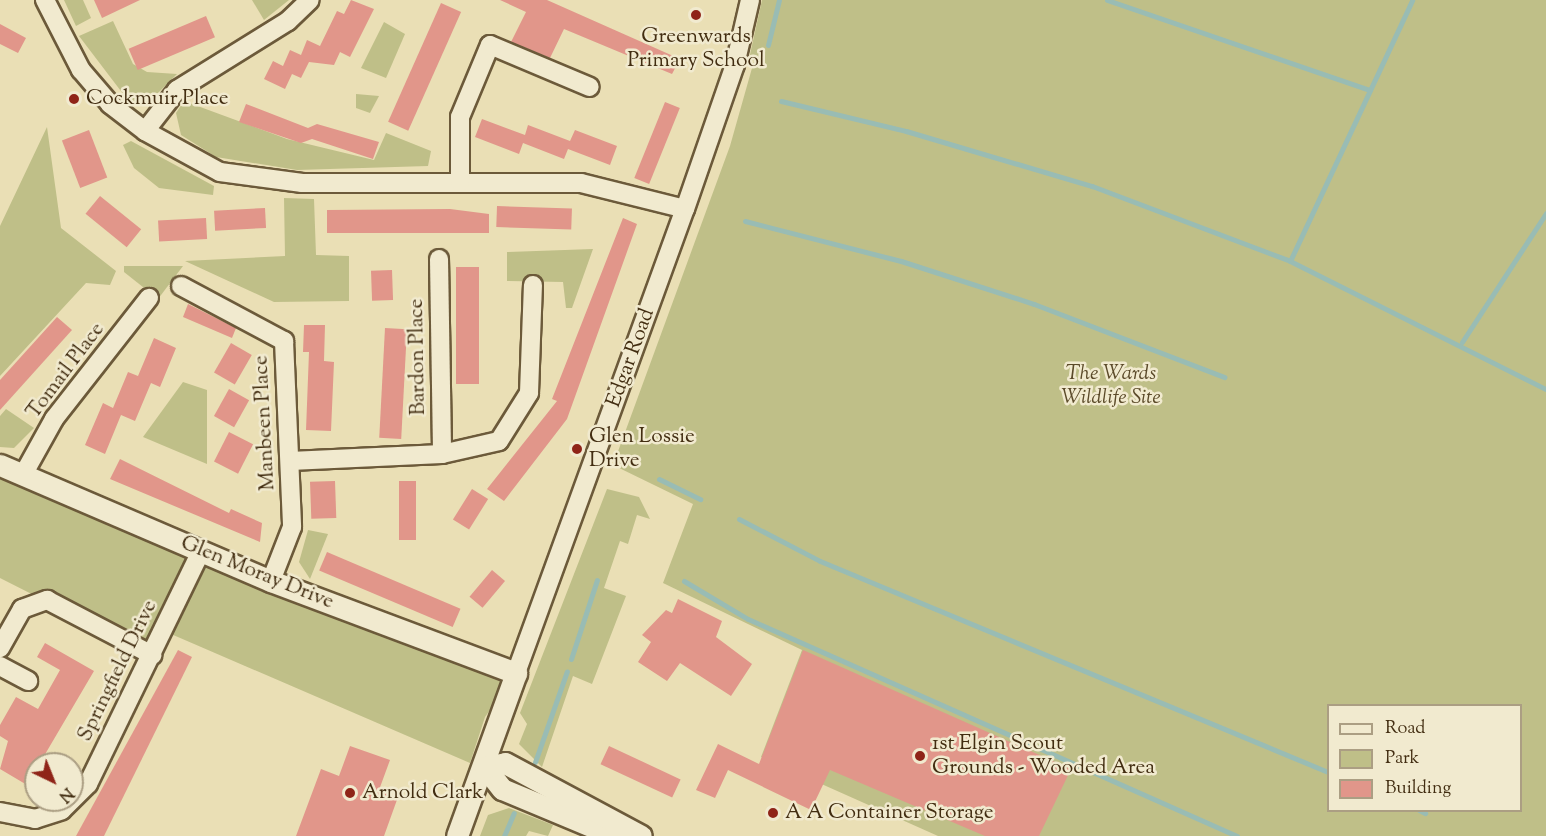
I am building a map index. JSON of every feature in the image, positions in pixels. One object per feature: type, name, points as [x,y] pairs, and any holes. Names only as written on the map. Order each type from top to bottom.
[{"type":"street","points":[[45,0],[81,70],[110,104],[145,131],[220,172],[259,180],[581,183],[685,208]]},
{"type":"street","points":[[145,131],[177,90],[288,21],[310,0]]},
{"type":"street","name":"Edgar Road","points":[[457,836],[495,765],[494,742],[516,673],[685,208],[735,64],[750,0]]},
{"type":"street","points":[[460,182],[460,117],[490,45],[590,87]]},
{"type":"street","name":"Bardon Place","points":[[439,260],[442,454]]},
{"type":"street","points":[[290,461],[442,454],[499,441],[529,393],[533,285]]},
{"type":"street","name":"Manbeen Place","points":[[181,286],[284,341],[292,527],[271,581]]},
{"type":"street","name":"Tomail Place","points":[[23,475],[54,419],[149,298]]},
{"type":"street","name":"Glen Moray Drive","points":[[0,465],[271,581],[516,673]]},
{"type":"street","name":"Springfield Drive","points":[[0,812],[35,819],[62,810],[88,784],[201,551]]},
{"type":"street","points":[[0,648],[22,609],[47,600],[152,655]]},
{"type":"street","points":[[0,666],[28,681]]},
{"type":"street","points":[[495,765],[502,789]]},
{"type":"street","points":[[495,765],[641,836]]},
{"type":"street","points":[[471,807],[502,789]]},
{"type":"street","points":[[502,789],[615,836]]},
{"type":"street","name":"Edgar Road","points":[[466,836],[471,807]]},
{"type":"green space","points":[[64,0],[83,0],[91,18],[76,26]]},
{"type":"green space","points":[[252,0],[289,0],[264,20]]},
{"type":"green space","name":"The Wards Wildlife Site","points":[[762,0],[1546,0],[1546,836],[938,836],[761,757],[802,650],[663,583],[693,504],[613,465],[730,146],[754,61],[749,59]]},
{"type":"green space","points":[[113,21],[133,64],[147,72],[177,74],[148,103],[130,103],[79,36]]},
{"type":"green space","points":[[384,22],[405,34],[386,78],[361,68]]},
{"type":"green space","points":[[356,94],[379,96],[370,113],[356,108]]},
{"type":"green space","points":[[184,101],[287,139],[374,160],[386,133],[431,151],[428,166],[297,170],[216,157],[181,135],[176,113]]},
{"type":"green space","points":[[47,127],[61,228],[116,271],[110,285],[86,283],[0,376],[0,226]]},
{"type":"green space","points":[[131,141],[214,186],[213,195],[159,188],[134,168],[123,145]]},
{"type":"green space","points":[[284,198],[314,199],[316,255],[349,256],[349,301],[274,302],[185,261],[285,256]]},
{"type":"green space","points":[[593,249],[572,308],[566,308],[563,282],[507,281],[507,252]]},
{"type":"green space","points":[[124,266],[183,266],[158,299],[124,272]]},
{"type":"green space","points":[[183,382],[207,390],[207,464],[143,437]]},
{"type":"green space","points":[[6,409],[34,428],[14,448],[0,447],[0,416]]},
{"type":"green space","points":[[0,465],[516,673],[485,717],[470,763],[164,631],[152,655],[0,578]]},
{"type":"green space","points":[[607,489],[639,497],[650,519],[637,515],[628,544],[620,541],[604,588],[626,596],[592,684],[573,676],[542,767],[519,744],[527,724],[520,713]]},
{"type":"green space","points":[[308,530],[328,534],[310,579],[299,562]]},
{"type":"green space","points":[[509,808],[553,825],[548,836],[529,831],[526,836],[480,836],[488,815]]},
{"type":"building","points":[[94,0],[140,0],[102,18]]},
{"type":"building","points":[[351,0],[374,9],[350,57],[340,52],[334,65],[309,62],[301,78],[292,74],[285,89],[264,79],[273,61],[283,66],[290,50],[301,55],[307,40],[320,46],[337,11],[344,14]]},
{"type":"building","points":[[500,0],[547,0],[680,59],[672,74],[564,29],[550,58],[511,42],[526,12]]},
{"type":"building","points":[[441,3],[461,12],[408,131],[388,122]]},
{"type":"building","points":[[206,16],[215,37],[138,70],[129,49]]},
{"type":"building","points":[[0,24],[26,38],[18,53],[0,44]]},
{"type":"building","points":[[665,102],[680,108],[649,184],[634,178]]},
{"type":"building","points":[[246,104],[308,128],[317,124],[379,142],[373,159],[312,139],[301,143],[239,122]]},
{"type":"building","points":[[482,119],[525,135],[528,125],[570,141],[575,130],[617,146],[610,165],[568,149],[564,159],[523,143],[519,154],[475,137]]},
{"type":"building","points":[[89,130],[107,178],[80,188],[62,140]]},
{"type":"building","points":[[100,196],[141,229],[127,247],[86,214]]},
{"type":"building","points":[[497,206],[572,209],[571,230],[496,227]]},
{"type":"building","points":[[265,208],[266,228],[215,231],[214,211]]},
{"type":"building","points":[[450,209],[489,214],[489,233],[327,233],[327,210]]},
{"type":"building","points":[[206,218],[207,239],[159,241],[158,221]]},
{"type":"building","points":[[623,218],[637,224],[567,419],[504,501],[487,489],[557,401],[552,399]]},
{"type":"building","points":[[456,267],[479,267],[479,384],[456,384]]},
{"type":"building","points":[[392,270],[393,300],[372,301],[371,271]]},
{"type":"building","points":[[188,304],[236,328],[232,338],[183,317]]},
{"type":"building","points":[[57,317],[72,330],[0,410],[0,380]]},
{"type":"building","points":[[304,325],[325,325],[324,361],[334,362],[331,431],[306,430],[309,352],[303,352]]},
{"type":"building","points":[[385,328],[407,329],[401,439],[379,438]]},
{"type":"building","points":[[154,338],[176,348],[160,387],[151,383],[135,421],[121,415],[105,454],[85,445],[103,403],[113,408],[128,372],[138,376]]},
{"type":"building","points":[[231,343],[252,355],[235,384],[214,372]]},
{"type":"building","points":[[229,389],[249,400],[234,427],[214,416]]},
{"type":"building","points":[[229,432],[253,444],[238,474],[214,461]]},
{"type":"building","points":[[120,459],[229,513],[231,509],[262,523],[260,542],[110,479]]},
{"type":"building","points":[[335,481],[336,518],[311,519],[310,482]]},
{"type":"building","points":[[399,481],[416,481],[416,540],[399,540]]},
{"type":"building","points":[[472,489],[488,499],[469,530],[453,520]]},
{"type":"building","points":[[327,552],[460,609],[453,627],[319,570]]},
{"type":"building","points":[[492,570],[505,581],[483,608],[470,597]]},
{"type":"building","points":[[678,599],[722,621],[716,637],[752,664],[731,696],[680,663],[667,681],[638,662],[651,642],[642,635],[666,610],[672,613]]},
{"type":"building","points":[[45,643],[94,671],[46,752],[24,752],[24,783],[0,769],[8,741],[0,736],[0,725],[16,697],[38,709],[60,670],[37,657]]},
{"type":"building","points":[[178,650],[192,657],[104,836],[76,836]]},
{"type":"building","name":"1st Elgin Scout Grounds - Wooded Area","points":[[803,650],[1071,769],[1039,836],[985,836],[830,770],[811,810],[728,770],[715,798],[696,790],[718,744],[759,764]]},
{"type":"building","name":"Arnold Clark","points":[[350,746],[390,760],[379,790],[398,797],[384,836],[296,836],[321,769],[339,776]]},
{"type":"building","points":[[609,746],[681,779],[672,798],[601,764]]},
{"type":"waterway","points":[[768,45],[779,0]]},
{"type":"waterway","points":[[1107,0],[1370,90]]},
{"type":"waterway","points":[[1290,261],[1412,0]]},
{"type":"waterway","points":[[781,101],[906,131],[1092,186],[1290,261],[1546,389]]},
{"type":"waterway","points":[[1462,342],[1546,213]]},
{"type":"waterway","points":[[745,221],[901,261],[1034,304],[1224,377]]},
{"type":"waterway","points":[[659,479],[700,499]]},
{"type":"waterway","points":[[739,519],[820,561],[1327,772]]},
{"type":"waterway","points":[[571,659],[597,580]]},
{"type":"waterway","points":[[684,581],[748,619],[1237,836]]},
{"type":"waterway","points":[[535,762],[567,671]]},
{"type":"waterway","points":[[504,836],[514,813]]},
{"type":"place","name":"Greenwards Primary School","points":[[696,15]]},
{"type":"place","name":"Cockmuir Place","points":[[74,99]]},
{"type":"place","name":"Glen Lossie Drive","points":[[577,449]]},
{"type":"place","name":"1st Elgin Scout Grounds - Wooded Area","points":[[920,756]]},
{"type":"place","name":"Arnold Clark","points":[[350,793]]},
{"type":"place","name":"A A Container Storage","points":[[773,813]]}]
